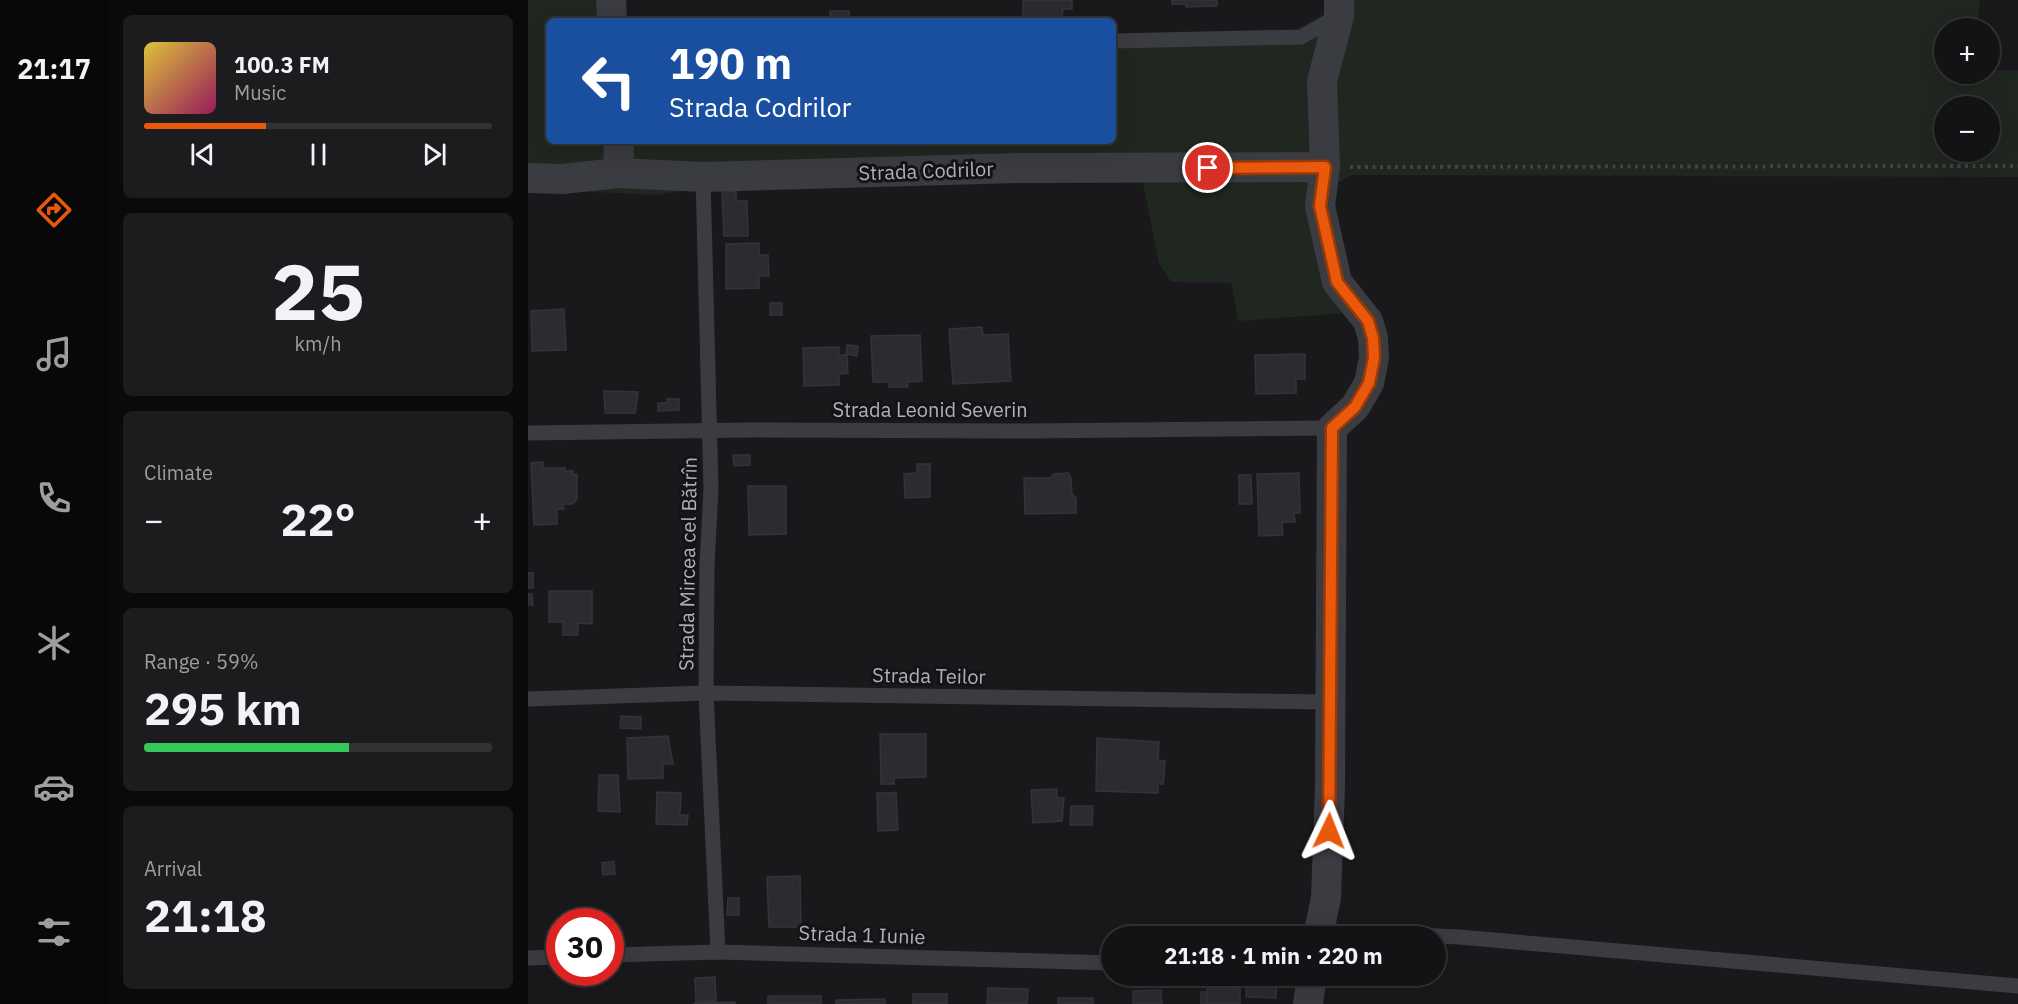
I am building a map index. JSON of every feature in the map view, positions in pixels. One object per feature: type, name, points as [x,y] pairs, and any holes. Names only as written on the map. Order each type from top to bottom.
[{"type":"street","points":[[611,0],[612,18]]},
{"type":"street","points":[[1320,926],[1326,898],[1330,787],[1332,428],[1359,399],[1369,383],[1374,358],[1373,338],[1368,321],[1337,282],[1320,206],[1325,167],[1322,81],[1339,8]]},
{"type":"street","points":[[618,173],[619,144]]},
{"type":"street","name":"Strada Codrilor","points":[[528,178],[562,179],[618,173],[703,177],[1021,168],[1325,167]]},
{"type":"street","points":[[1308,1004],[1310,986]]},
{"type":"lane","points":[[1116,41],[1301,37],[1339,8]]},
{"type":"lane","name":"Strada Mircea cel Bătrîn","points":[[703,177],[711,431],[706,693],[718,952]]},
{"type":"lane","name":"Strada Leonid Severin","points":[[528,433],[1332,428]]},
{"type":"lane","name":"Strada Teilor","points":[[528,699],[706,693],[1329,702]]},
{"type":"lane","points":[[1446,936],[2018,986]]},
{"type":"lane","name":"Strada 1 Iunie","points":[[624,955],[718,952],[1101,963]]},
{"type":"lane","points":[[528,958],[546,957]]},
{"type":"path","points":[[1325,167],[2018,166]]},
{"type":"shaded area","points":[[528,0],[611,0],[609,18],[546,18],[546,144],[1116,144],[1116,34],[1295,30],[1328,12],[1326,0],[1980,0],[1978,18],[1934,18],[1934,84],[2000,84],[2000,71],[2018,70],[2018,177],[1352,175],[1334,185],[1330,221],[1346,273],[1374,311],[1238,321],[1231,283],[1171,282],[1159,263],[1142,177],[686,190],[659,195],[528,189]]},
{"type":"building","points":[[1023,0],[1072,0],[1072,9],[1063,9],[1062,18],[1023,18]]},
{"type":"building","points":[[1172,0],[1185,0],[1186,4],[1172,4]]},
{"type":"building","points":[[1185,0],[1217,0],[1217,6],[1186,7]]},
{"type":"building","points":[[830,11],[849,11],[849,18],[830,18]]},
{"type":"building","points":[[736,191],[736,201],[747,201],[748,236],[724,236],[722,192]]},
{"type":"building","points":[[759,243],[759,255],[768,255],[769,276],[759,276],[759,288],[726,289],[726,244]]},
{"type":"building","points":[[770,303],[782,303],[782,315],[770,315]]},
{"type":"building","points":[[564,309],[566,350],[532,351],[531,311]]},
{"type":"building","points":[[982,327],[983,335],[1008,334],[1011,381],[953,384],[949,329]]},
{"type":"building","points":[[920,335],[922,381],[907,382],[908,387],[889,387],[889,382],[873,382],[871,336]]},
{"type":"building","points":[[847,345],[858,346],[857,356],[846,354]]},
{"type":"building","points":[[839,347],[839,355],[847,355],[848,373],[839,374],[839,385],[804,386],[803,348]]},
{"type":"building","points":[[1305,354],[1305,379],[1296,379],[1296,393],[1256,394],[1255,355]]},
{"type":"building","points":[[604,391],[638,392],[635,413],[605,413]]},
{"type":"building","points":[[667,399],[679,399],[679,410],[658,411],[658,403],[667,403]]},
{"type":"building","points":[[733,455],[750,455],[750,465],[734,466]]},
{"type":"building","points":[[543,462],[543,468],[565,468],[565,471],[573,471],[573,475],[577,474],[577,499],[573,504],[563,504],[564,509],[557,509],[557,524],[534,525],[531,463]]},
{"type":"building","points":[[917,464],[930,464],[930,497],[905,498],[904,474],[917,473]]},
{"type":"building","points":[[1068,473],[1071,478],[1072,494],[1076,498],[1076,513],[1025,514],[1024,478],[1050,478],[1054,474]]},
{"type":"building","points":[[1299,473],[1300,513],[1294,513],[1295,522],[1282,522],[1283,535],[1259,536],[1257,474]]},
{"type":"building","points":[[1239,475],[1251,475],[1252,504],[1239,504]]},
{"type":"building","points":[[748,486],[786,486],[786,534],[749,535]]},
{"type":"building","points":[[528,573],[533,573],[533,588],[528,588]]},
{"type":"building","points":[[549,591],[592,591],[592,624],[578,623],[578,635],[563,635],[563,622],[549,622]]},
{"type":"building","points":[[528,594],[532,594],[533,605],[528,605]]},
{"type":"building","points":[[621,716],[641,717],[641,729],[620,728]]},
{"type":"building","points":[[880,734],[926,734],[926,777],[894,778],[894,784],[881,784]]},
{"type":"building","points":[[668,736],[673,764],[663,764],[663,778],[628,779],[627,738]]},
{"type":"building","points":[[1097,738],[1159,742],[1158,760],[1165,761],[1163,784],[1158,784],[1158,793],[1096,791]]},
{"type":"building","points":[[599,775],[618,775],[620,812],[598,811]]},
{"type":"building","points":[[1057,789],[1057,798],[1064,798],[1062,821],[1033,823],[1031,790]]},
{"type":"building","points":[[657,792],[681,793],[680,815],[688,815],[687,825],[656,824]]},
{"type":"building","points":[[877,793],[896,793],[898,830],[878,831]]},
{"type":"building","points":[[1071,806],[1093,806],[1092,825],[1070,825]]},
{"type":"building","points":[[614,861],[615,874],[603,875],[602,863]]},
{"type":"building","points":[[800,876],[801,927],[769,927],[767,877]]},
{"type":"building","points":[[728,898],[739,898],[739,915],[727,915]]},
{"type":"building","points":[[715,977],[716,1001],[696,1002],[695,978]]},
{"type":"building","points":[[1247,986],[1277,986],[1276,998],[1246,997]]},
{"type":"building","points":[[988,988],[1028,989],[1027,1004],[987,1004]]},
{"type":"building","points":[[1207,989],[1240,989],[1240,1004],[1207,1004]]},
{"type":"building","points":[[1161,990],[1162,1004],[1133,1004],[1133,991]]},
{"type":"building","points":[[1201,992],[1206,992],[1207,1004],[1201,1004]]},
{"type":"building","points":[[913,994],[947,994],[947,1004],[913,1004]]},
{"type":"building","points":[[768,996],[821,996],[821,1004],[768,1004]]},
{"type":"building","points":[[1058,998],[1093,998],[1093,1004],[1058,1004]]},
{"type":"building","points":[[885,999],[885,1004],[836,1004],[836,1000]]},
{"type":"building","points":[[735,1002],[735,1004],[694,1004],[694,1003]]},
{"type":"route","points":[[1208,168],[1325,167],[1320,206],[1337,282],[1368,321],[1373,338],[1374,358],[1369,383],[1355,407],[1332,428],[1329,831]]}]
